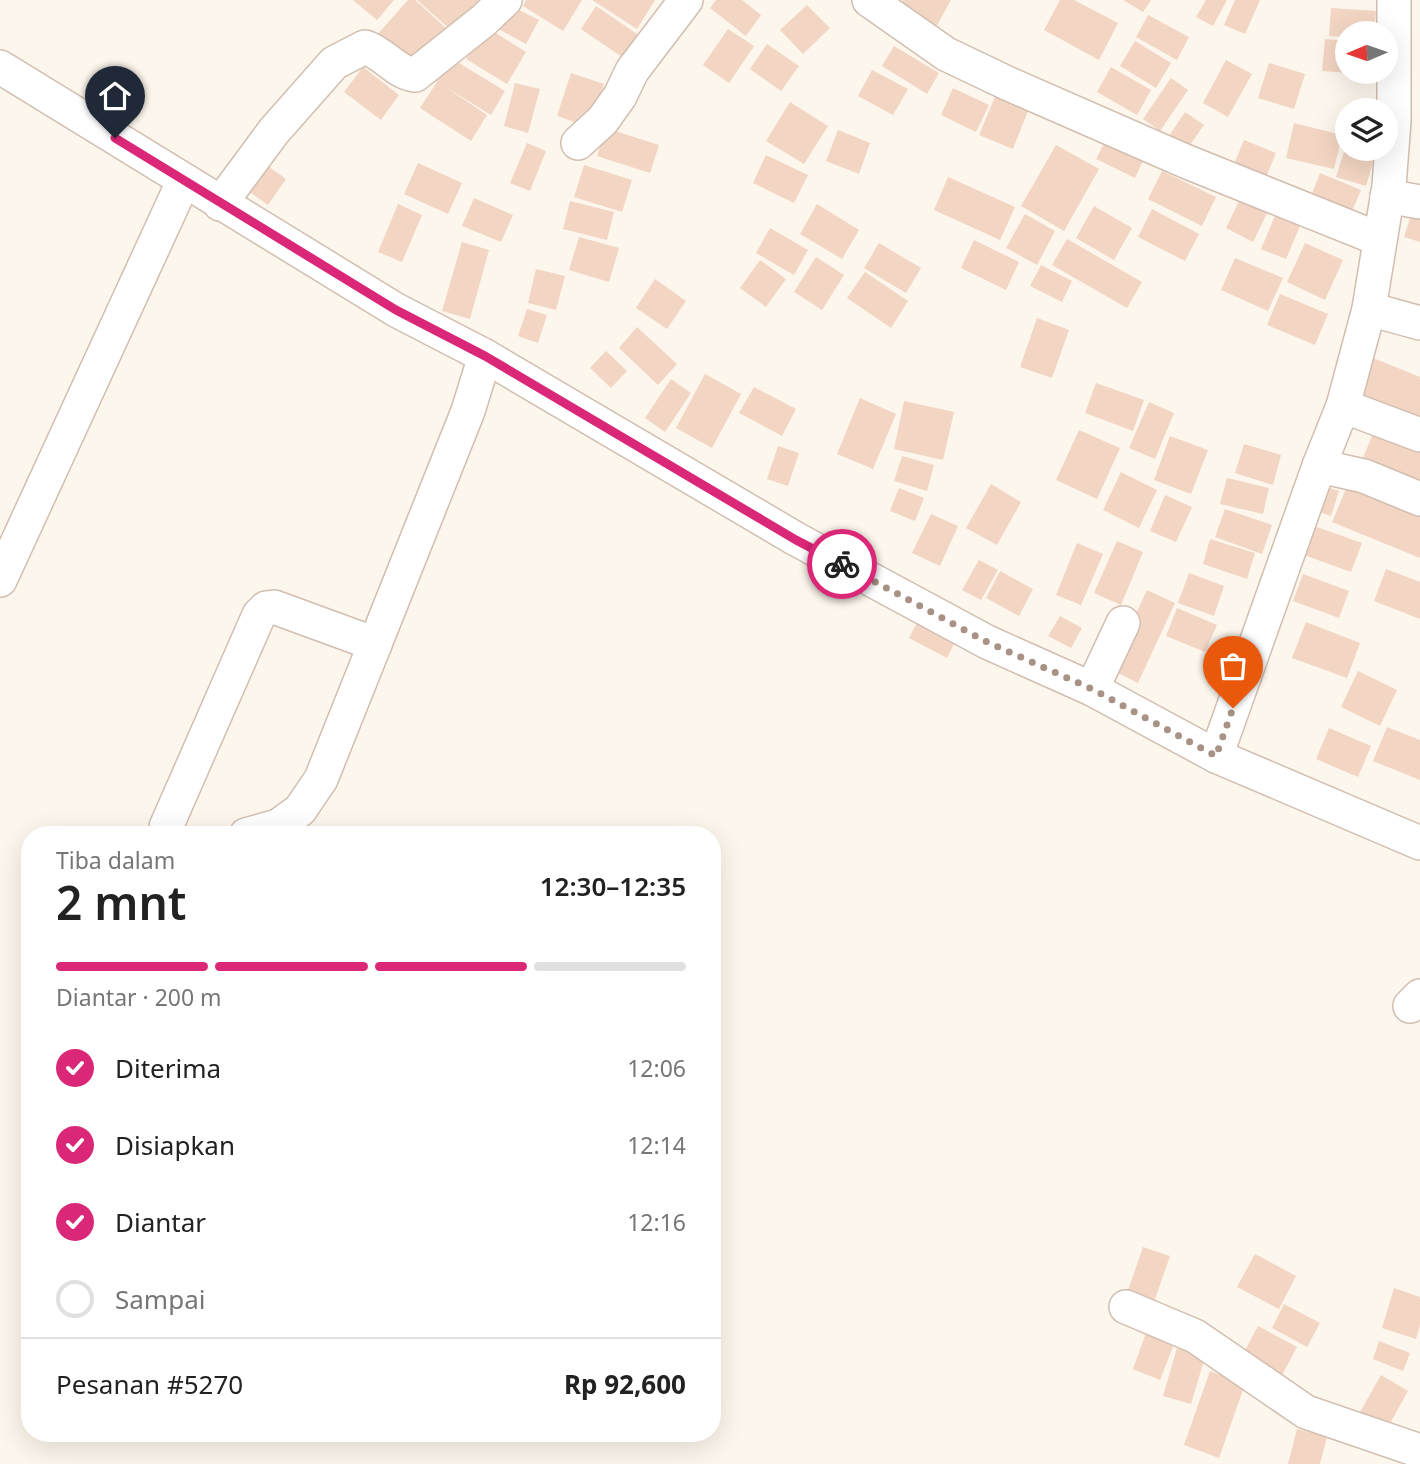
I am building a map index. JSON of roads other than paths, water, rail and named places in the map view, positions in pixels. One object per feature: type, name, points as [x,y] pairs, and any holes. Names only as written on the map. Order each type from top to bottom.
[{"type":"street","points":[[220,204],[274,131],[334,62],[365,47],[377,52],[408,75],[415,75],[505,0]]},
{"type":"street","points":[[578,143],[603,120],[620,96],[632,71],[686,0]]},
{"type":"street","points":[[1216,756],[1343,406],[1369,309],[1387,196],[1394,121],[1394,0]]},
{"type":"street","points":[[881,4],[946,54],[1009,84],[1185,161],[1379,239]]},
{"type":"street","points":[[0,67],[396,310],[485,356],[796,540],[987,642],[1092,689],[1216,756],[1420,843]]},
{"type":"street","points":[[0,580],[184,180]]},
{"type":"street","points":[[1387,196],[1420,202]]},
{"type":"street","points":[[1369,309],[1420,323]]},
{"type":"street","points":[[278,826],[300,810],[321,779],[468,411],[485,356]]},
{"type":"street","points":[[1343,406],[1420,435]]},
{"type":"street","points":[[1319,466],[1364,476],[1420,499]]},
{"type":"street","points":[[166,826],[259,615],[266,608],[274,607],[375,644]]},
{"type":"street","points":[[1092,689],[1123,623]]},
{"type":"street","points":[[1126,1307],[1195,1336],[1306,1412],[1420,1451]]}]
